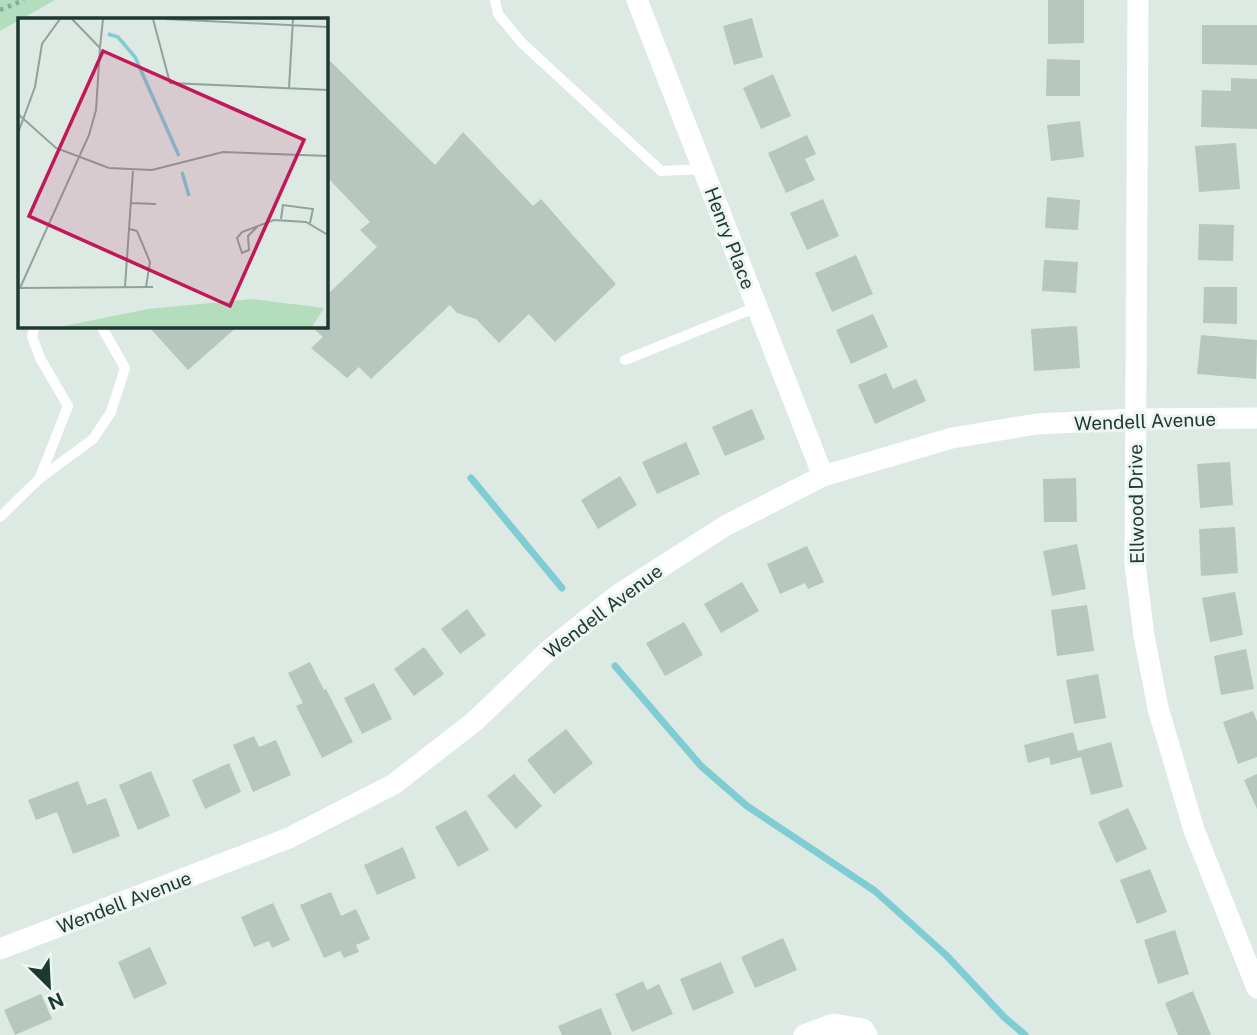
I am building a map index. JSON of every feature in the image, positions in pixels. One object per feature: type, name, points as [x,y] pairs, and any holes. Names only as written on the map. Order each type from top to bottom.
[{"type":"street","name":"Henry Place","points":[[637,0],[823,476]]},
{"type":"street","name":"Ellwood Drive","points":[[1138,0],[1135,564],[1144,636],[1158,708],[1194,830],[1257,988]]},
{"type":"street","name":"Wendell Avenue","points":[[0,949],[289,838],[394,784],[475,721],[549,650],[619,594],[726,526],[823,476],[952,438],[1037,424],[1135,419],[1257,418]]},
{"type":"street","points":[[804,1035],[833,1024],[863,1029],[867,1035]]},
{"type":"lane","points":[[495,0],[498,14],[522,43],[661,171],[703,169]]},
{"type":"lane","points":[[625,360],[757,307]]},
{"type":"lane","points":[[35,327],[32,336],[40,358],[68,406],[39,479]]},
{"type":"lane","points":[[0,517],[39,479],[93,439],[111,412],[125,368],[102,327]]},
{"type":"path","points":[[0,10],[24,0]]},
{"type":"green space","points":[[0,0],[55,0],[23,18],[18,18],[18,21],[0,31]]},
{"type":"building","points":[[1048,0],[1084,0],[1084,43],[1048,44]]},
{"type":"building","points":[[752,18],[763,57],[734,65],[723,26]]},
{"type":"building","points":[[1202,25],[1257,25],[1257,65],[1202,64]]},
{"type":"building","points":[[327,58],[435,165],[463,132],[533,206],[541,199],[616,284],[555,342],[529,314],[499,343],[476,319],[457,313],[450,305],[371,379],[359,367],[347,378],[311,348],[323,337],[312,327],[327,327],[327,295],[377,247],[360,230],[370,222],[327,177]]},
{"type":"building","points":[[1047,59],[1080,60],[1080,96],[1046,96]]},
{"type":"building","points":[[773,74],[791,116],[761,129],[743,88]]},
{"type":"building","points":[[1231,78],[1257,79],[1257,129],[1201,127],[1202,90],[1231,91]]},
{"type":"building","points":[[1080,121],[1084,157],[1051,161],[1047,125]]},
{"type":"building","points":[[807,135],[816,154],[805,159],[815,180],[786,193],[768,153]]},
{"type":"building","points":[[1236,143],[1240,189],[1199,192],[1195,146]]},
{"type":"building","points":[[1047,197],[1080,200],[1078,230],[1045,228]]},
{"type":"building","points":[[823,199],[839,236],[807,250],[790,213]]},
{"type":"building","points":[[1199,224],[1234,225],[1233,261],[1198,260]]},
{"type":"building","points":[[856,255],[873,294],[832,312],[815,273]]},
{"type":"building","points":[[1044,260],[1078,262],[1076,293],[1042,291]]},
{"type":"building","points":[[1204,287],[1237,287],[1237,324],[1203,323]]},
{"type":"building","points":[[873,314],[888,347],[851,364],[836,330]]},
{"type":"building","points":[[1077,326],[1080,368],[1034,371],[1031,329]]},
{"type":"building","points":[[149,327],[237,327],[188,370]]},
{"type":"building","points":[[1201,335],[1257,340],[1256,379],[1197,374]]},
{"type":"building","points":[[886,373],[893,389],[916,379],[926,401],[875,424],[858,385]]},
{"type":"building","points":[[752,409],[765,439],[725,456],[712,427]]},
{"type":"building","points":[[686,442],[700,474],[657,494],[642,462]]},
{"type":"building","points":[[1230,462],[1233,505],[1200,508],[1197,464]]},
{"type":"building","points":[[620,476],[637,505],[598,529],[581,500]]},
{"type":"building","points":[[1076,478],[1077,522],[1044,522],[1043,479]]},
{"type":"building","points":[[1235,527],[1238,573],[1201,576],[1199,529]]},
{"type":"building","points":[[1077,544],[1086,589],[1052,596],[1043,551]]},
{"type":"building","points":[[807,546],[824,582],[808,589],[805,583],[780,594],[767,564]]},
{"type":"building","points":[[742,582],[759,611],[721,633],[704,604]]},
{"type":"building","points":[[1235,592],[1243,635],[1210,642],[1202,598]]},
{"type":"building","points":[[1087,605],[1094,651],[1057,656],[1051,610]]},
{"type":"building","points":[[467,609],[486,635],[460,654],[441,629]]},
{"type":"building","points":[[684,622],[703,655],[665,676],[646,643]]},
{"type":"building","points":[[424,647],[444,674],[414,696],[394,669]]},
{"type":"building","points":[[1246,649],[1254,689],[1221,695],[1214,656]]},
{"type":"building","points":[[310,662],[353,742],[322,758],[296,706],[303,703],[288,673]]},
{"type":"building","points":[[1098,674],[1106,718],[1074,724],[1066,680]]},
{"type":"building","points":[[374,683],[392,719],[362,734],[344,698]]},
{"type":"building","points":[[1253,711],[1257,721],[1257,757],[1238,764],[1223,722]]},
{"type":"building","points":[[566,729],[593,763],[554,794],[527,760]]},
{"type":"building","points":[[1073,732],[1078,751],[1111,742],[1123,787],[1091,795],[1081,757],[1051,765],[1049,757],[1028,763],[1024,745]]},
{"type":"building","points":[[254,736],[259,747],[276,740],[291,775],[253,792],[233,745]]},
{"type":"building","points":[[229,763],[241,792],[205,809],[192,780]]},
{"type":"building","points":[[151,771],[170,816],[138,830],[119,785]]},
{"type":"building","points":[[514,774],[542,806],[516,829],[487,796]]},
{"type":"building","points":[[1257,774],[1257,809],[1244,780]]},
{"type":"building","points":[[78,781],[87,805],[106,798],[120,836],[73,854],[57,812],[36,820],[28,800]]},
{"type":"building","points":[[1128,808],[1147,849],[1116,863],[1098,822]]},
{"type":"building","points":[[466,810],[489,850],[458,867],[435,827]]},
{"type":"building","points":[[403,847],[416,878],[377,895],[364,865]]},
{"type":"building","points":[[1150,869],[1167,912],[1137,924],[1120,880]]},
{"type":"building","points":[[331,892],[341,916],[356,909],[370,939],[356,945],[359,952],[344,958],[340,951],[324,958],[300,905]]},
{"type":"building","points":[[273,903],[290,940],[272,948],[269,941],[254,947],[241,917]]},
{"type":"building","points":[[1175,930],[1189,974],[1158,984],[1144,940]]},
{"type":"building","points":[[783,938],[797,970],[755,988],[741,957]]},
{"type":"building","points":[[150,947],[167,984],[134,999],[118,962]]},
{"type":"building","points":[[721,962],[734,993],[693,1011],[680,979]]},
{"type":"building","points":[[643,981],[647,990],[659,984],[673,1014],[632,1032],[615,994]]},
{"type":"building","points":[[1193,991],[1211,1035],[1178,1035],[1165,1003]]},
{"type":"building","points":[[41,994],[52,1019],[15,1035],[4,1010]]},
{"type":"building","points":[[601,1008],[612,1035],[562,1035],[558,1026]]},
{"type":"waterway","points":[[471,478],[562,588]]},
{"type":"waterway","points":[[615,666],[701,766],[747,806],[875,891],[946,955],[1004,1017],[1025,1035]]}]
